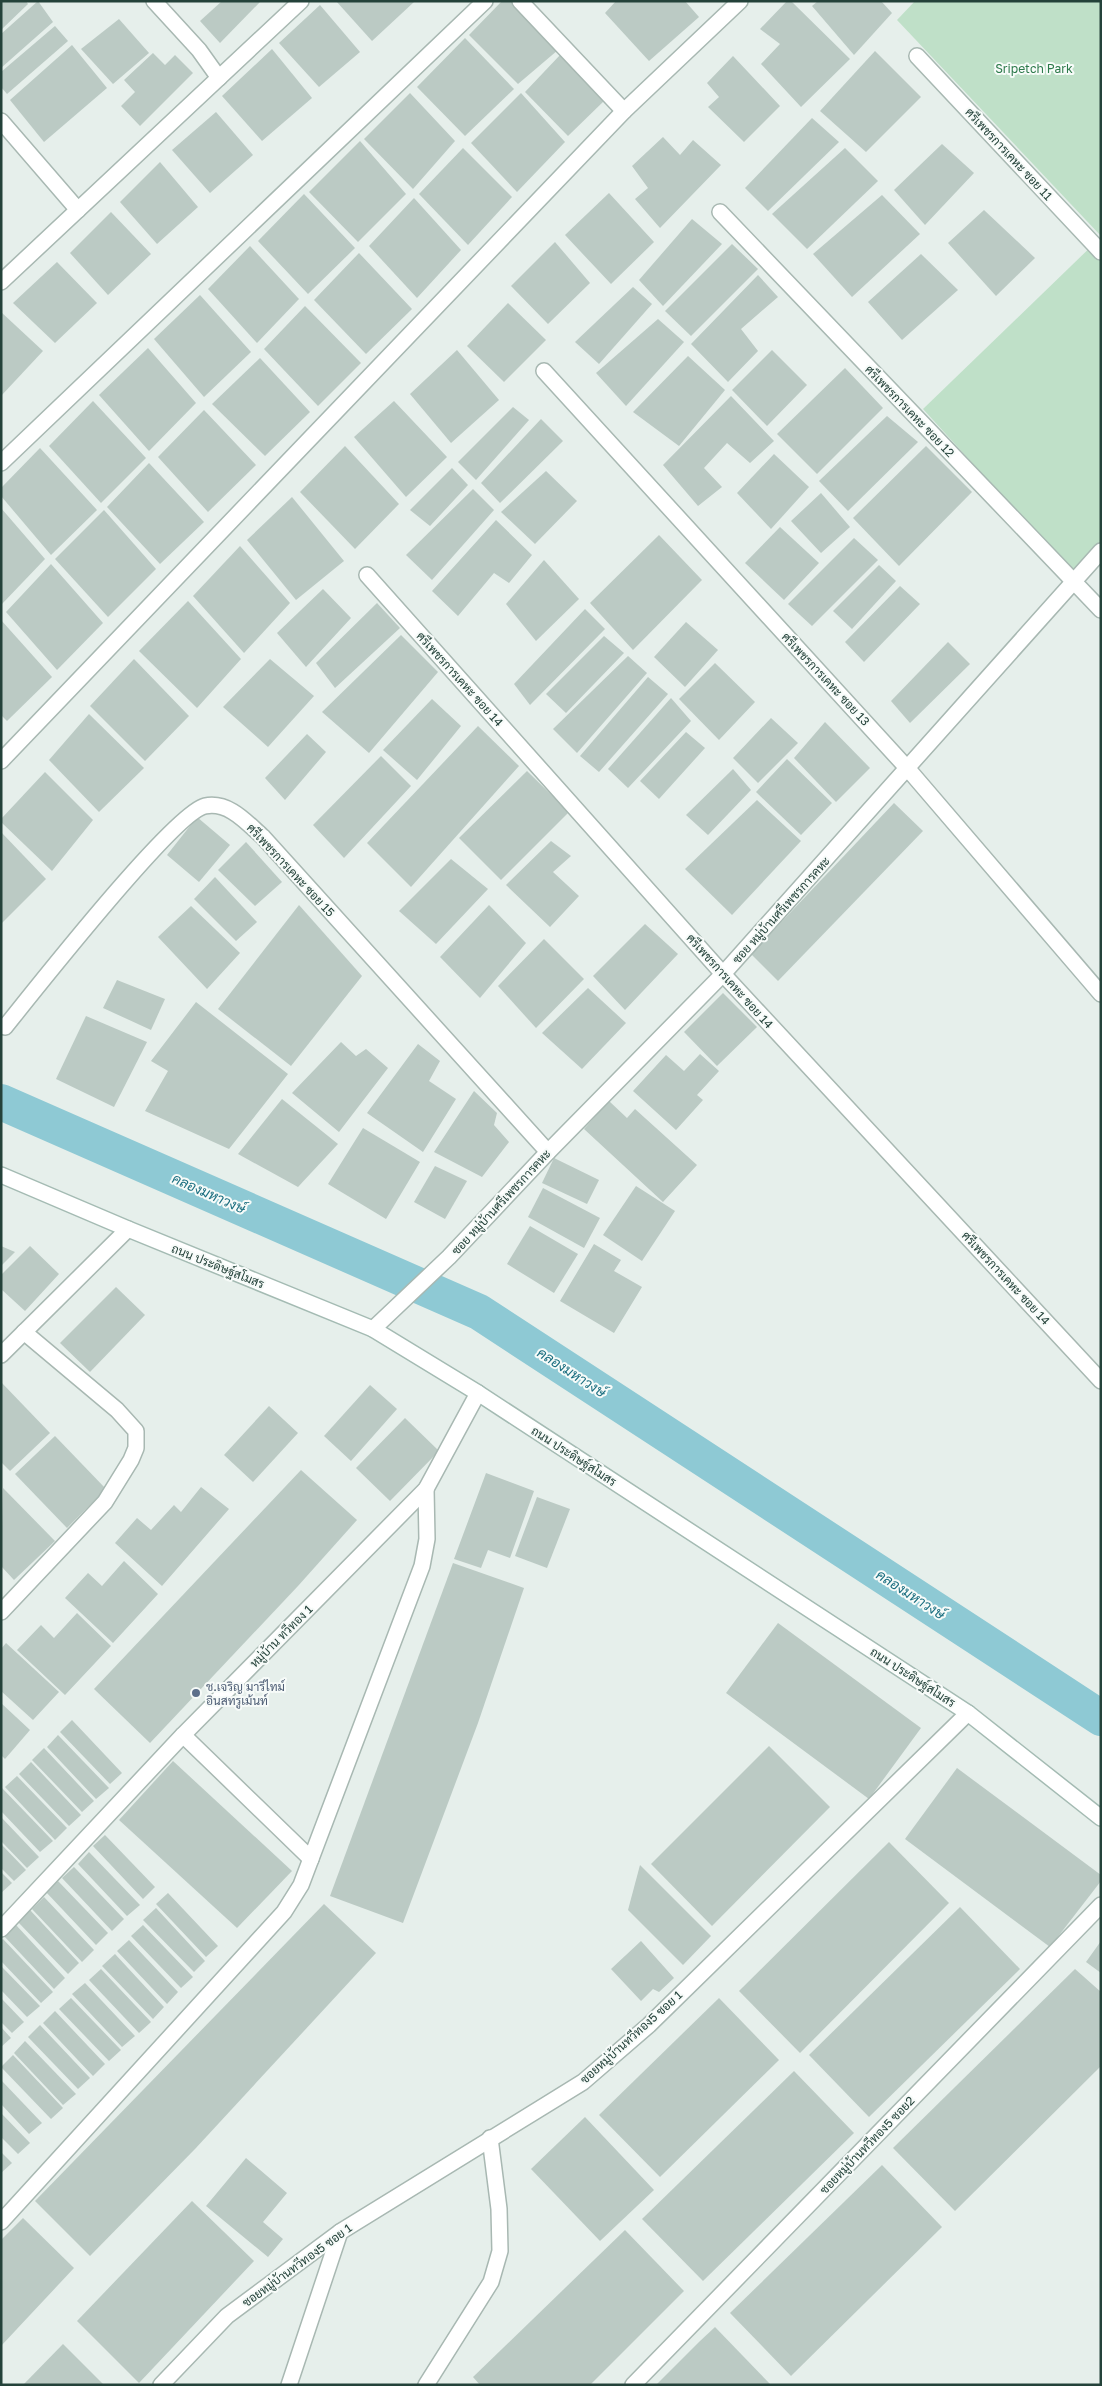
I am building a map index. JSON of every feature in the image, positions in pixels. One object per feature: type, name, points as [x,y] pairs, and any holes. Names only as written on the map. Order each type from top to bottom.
[{"type":"street","points":[[154,1],[199,50],[219,78]]},
{"type":"street","points":[[1,282],[301,1]]},
{"type":"street","points":[[1,463],[485,1]]},
{"type":"street","points":[[520,1],[624,111]]},
{"type":"street","points":[[1,761],[624,111],[740,1]]},
{"type":"street","name":"ศรีเพชรการเคหะ ซอย 11","points":[[917,56],[1101,252]]},
{"type":"street","points":[[1,121],[78,210]]},
{"type":"street","name":"ศรีเพชรการเคหะ ซอย 12","points":[[720,212],[1101,610]]},
{"type":"street","name":"ศรีเพชรการเคหะ ซอย 13","points":[[544,371],[908,769],[1101,994]]},
{"type":"street","name":"ซอย หมู่บ้านศรีเพชรการคหะ","points":[[373,1329],[420,1287],[548,1152],[723,974],[1101,551]]},
{"type":"street","name":"ศรีเพชรการเคหะ ซอย 14","points":[[367,575],[723,974],[1101,1381]]},
{"type":"street","name":"ศรีเพชรการเคหะ ซอย 15","points":[[5,1027],[158,844],[194,810],[207,806],[232,809],[263,837],[548,1152]]},
{"type":"street","name":"ถนน ประดิษฐ์สโมสร","points":[[1,1174],[128,1229],[373,1329],[478,1394],[968,1713],[1101,1818]]},
{"type":"street","points":[[1,1355],[128,1229]]},
{"type":"street","points":[[1,1612],[105,1502],[131,1460],[136,1448],[136,1431],[117,1410],[24,1332]]},
{"type":"street","name":"หมู่บ้าน ทวีทอง 1","points":[[1,1929],[183,1736],[426,1489],[478,1394]]},
{"type":"street","points":[[1,2222],[284,1912],[302,1885],[422,1566],[427,1539],[426,1489]]},
{"type":"street","name":"ซอยหมู่บ้านทวีทอง5 ซอย 1","points":[[161,2385],[227,2316],[340,2232],[582,2082],[649,2025],[968,1713]]},
{"type":"street","points":[[183,1736],[311,1859]]},
{"type":"street","name":"ซอยหมู่บ้านทวีทอง5 ซอย2","points":[[633,2385],[1101,1905]]},
{"type":"street","points":[[426,2385],[491,2282],[500,2251],[499,2209],[490,2138]]},
{"type":"street","points":[[289,2385],[340,2232]]},
{"type":"green space","name":"Sripetch Park","points":[[915,1],[1101,1],[1101,236],[897,20]]},
{"type":"green space","points":[[1101,237],[1101,555],[1078,579],[923,409]]},
{"type":"building","points":[[1,1],[26,1],[28,4],[1,30]]},
{"type":"building","points":[[38,1],[53,22],[1,68],[1,34]]},
{"type":"building","points":[[222,1],[261,1],[220,43],[200,21]]},
{"type":"building","points":[[336,1],[413,1],[414,2],[372,41]]},
{"type":"building","points":[[502,1],[513,1],[558,50],[518,84],[469,35]]},
{"type":"building","points":[[616,1],[685,1],[699,17],[649,61],[605,13]]},
{"type":"building","points":[[787,1],[791,1],[850,59],[801,107],[761,64],[780,44],[760,29]]},
{"type":"building","points":[[818,1],[881,1],[892,13],[854,55],[812,6]]},
{"type":"building","points":[[320,5],[360,52],[319,87],[279,43]]},
{"type":"building","points":[[119,19],[149,53],[113,84],[81,49]]},
{"type":"building","points":[[55,26],[68,41],[7,94],[1,87],[1,72]]},
{"type":"building","points":[[465,38],[514,89],[465,136],[417,87]]},
{"type":"building","points":[[72,45],[107,88],[44,142],[10,100]]},
{"type":"building","points":[[272,49],[312,98],[262,141],[222,96]]},
{"type":"building","points":[[875,51],[921,97],[866,152],[820,111]]},
{"type":"building","points":[[153,53],[165,65],[175,55],[193,73],[140,126],[121,106],[135,92],[124,80]]},
{"type":"building","points":[[561,54],[605,100],[568,136],[525,92]]},
{"type":"building","points":[[733,56],[780,106],[744,142],[708,107],[719,97],[707,83]]},
{"type":"building","points":[[410,93],[455,141],[413,189],[364,139]]},
{"type":"building","points":[[521,93],[565,142],[517,192],[471,143]]},
{"type":"building","points":[[216,112],[253,155],[210,193],[172,150]]},
{"type":"building","points":[[812,118],[839,142],[768,211],[745,188]]},
{"type":"building","points":[[663,137],[680,155],[693,140],[721,165],[660,228],[635,199],[648,188],[632,166]]},
{"type":"building","points":[[360,141],[406,194],[358,242],[309,192]]},
{"type":"building","points":[[942,144],[974,173],[925,225],[894,190]]},
{"type":"building","points":[[463,148],[512,197],[468,245],[419,194]]},
{"type":"building","points":[[845,148],[878,181],[807,249],[772,214]]},
{"type":"building","points":[[160,162],[198,207],[157,244],[120,202]]},
{"type":"building","points":[[609,193],[654,242],[611,284],[565,235]]},
{"type":"building","points":[[304,194],[355,248],[308,294],[258,241]]},
{"type":"building","points":[[882,195],[920,234],[852,297],[813,254]]},
{"type":"building","points":[[414,198],[461,250],[417,298],[369,246]]},
{"type":"building","points":[[984,210],[1035,258],[996,296],[948,243]]},
{"type":"building","points":[[111,212],[151,254],[108,295],[70,253]]},
{"type":"building","points":[[692,219],[722,244],[663,306],[639,280]]},
{"type":"building","points":[[555,242],[590,283],[548,324],[511,286]]},
{"type":"building","points":[[732,244],[758,269],[691,336],[665,311]]},
{"type":"building","points":[[250,246],[299,299],[257,343],[208,289]]},
{"type":"building","points":[[359,253],[412,309],[366,354],[314,300]]},
{"type":"building","points":[[921,254],[958,290],[902,340],[868,302]]},
{"type":"building","points":[[57,262],[97,303],[55,343],[13,303]]},
{"type":"building","points":[[758,275],[778,297],[741,329],[758,351],[728,382],[691,344]]},
{"type":"building","points":[[633,287],[652,304],[599,364],[575,342]]},
{"type":"building","points":[[200,295],[251,352],[204,397],[154,339]]},
{"type":"building","points":[[508,303],[546,340],[504,382],[467,346]]},
{"type":"building","points":[[305,306],[361,363],[318,406],[264,349]]},
{"type":"building","points":[[1,312],[43,351],[1,396]]},
{"type":"building","points":[[658,319],[684,342],[626,406],[596,373]]},
{"type":"building","points":[[148,348],[196,403],[149,451],[99,395]]},
{"type":"building","points":[[457,350],[499,400],[451,443],[410,394]]},
{"type":"building","points":[[772,350],[807,385],[767,426],[732,390]]},
{"type":"building","points":[[688,356],[725,390],[679,446],[633,412]]},
{"type":"building","points":[[260,358],[310,412],[265,456],[212,404]]},
{"type":"building","points":[[845,368],[883,408],[817,474],[777,434]]},
{"type":"building","points":[[731,396],[774,441],[750,463],[727,443],[704,468],[722,487],[698,506],[663,465]]},
{"type":"building","points":[[93,401],[146,458],[101,503],[49,446]]},
{"type":"building","points":[[394,401],[447,457],[406,497],[354,437]]},
{"type":"building","points":[[513,407],[529,420],[476,480],[458,462]]},
{"type":"building","points":[[204,410],[256,465],[208,512],[158,457]]},
{"type":"building","points":[[887,416],[918,442],[848,511],[819,481]]},
{"type":"building","points":[[541,419],[563,441],[500,503],[481,483]]},
{"type":"building","points":[[345,446],[399,504],[355,549],[300,492]]},
{"type":"building","points":[[926,446],[972,492],[899,566],[853,518]]},
{"type":"building","points":[[40,448],[97,510],[51,555],[1,496],[1,488]]},
{"type":"building","points":[[774,454],[809,487],[771,529],[737,493]]},
{"type":"building","points":[[149,463],[204,522],[160,564],[107,507]]},
{"type":"building","points":[[452,468],[468,485],[430,526],[410,510]]},
{"type":"building","points":[[546,471],[577,501],[535,544],[501,512]]},
{"type":"building","points":[[473,489],[494,510],[432,580],[406,555]]},
{"type":"building","points":[[821,493],[850,527],[821,553],[791,521]]},
{"type":"building","points":[[292,497],[344,561],[296,600],[247,540]]},
{"type":"building","points":[[1,508],[45,559],[1,605]]},
{"type":"building","points":[[104,510],[156,569],[108,617],[55,559]]},
{"type":"building","points":[[496,520],[532,555],[509,583],[494,573],[458,616],[432,591]]},
{"type":"building","points":[[780,527],[819,563],[784,600],[745,563]]},
{"type":"building","points":[[659,535],[702,580],[633,650],[590,603]]},
{"type":"building","points":[[854,538],[878,560],[812,626],[788,604]]},
{"type":"building","points":[[240,546],[290,603],[244,653],[193,596]]},
{"type":"building","points":[[544,560],[579,599],[536,641],[506,604]]},
{"type":"building","points":[[51,564],[103,623],[57,670],[6,612]]},
{"type":"building","points":[[879,565],[896,581],[852,629],[833,611]]},
{"type":"building","points":[[900,586],[920,604],[864,662],[845,642]]},
{"type":"building","points":[[323,589],[351,618],[306,667],[277,633]]},
{"type":"building","points":[[188,601],[241,659],[197,708],[139,651]]},
{"type":"building","points":[[377,603],[400,628],[335,688],[316,663]]},
{"type":"building","points":[[585,609],[605,629],[530,705],[514,684]]},
{"type":"building","points":[[1,620],[52,677],[7,721],[1,715]]},
{"type":"building","points":[[686,622],[718,650],[685,687],[654,657]]},
{"type":"building","points":[[401,635],[438,672],[369,753],[322,712]]},
{"type":"building","points":[[604,636],[624,653],[566,713],[546,694]]},
{"type":"building","points":[[948,642],[970,664],[910,723],[891,701]]},
{"type":"building","points":[[628,656],[647,673],[577,753],[553,729]]},
{"type":"building","points":[[134,659],[189,716],[145,761],[90,706]]},
{"type":"building","points":[[270,659],[314,696],[268,747],[223,707]]},
{"type":"building","points":[[715,663],[755,702],[719,740],[679,699]]},
{"type":"building","points":[[648,677],[668,694],[599,772],[580,756]]},
{"type":"building","points":[[671,698],[691,721],[628,788],[608,769]]},
{"type":"building","points":[[432,699],[461,726],[417,780],[383,750]]},
{"type":"building","points":[[89,714],[144,768],[99,812],[49,760]]},
{"type":"building","points":[[771,718],[798,743],[758,783],[733,758]]},
{"type":"building","points":[[825,722],[870,768],[836,802],[794,758]]},
{"type":"building","points":[[478,726],[519,766],[411,887],[367,843]]},
{"type":"building","points":[[686,732],[705,748],[659,799],[640,781]]},
{"type":"building","points":[[307,734],[326,752],[285,800],[265,778]]},
{"type":"building","points":[[381,756],[411,786],[344,858],[313,825]]},
{"type":"building","points":[[787,759],[832,803],[801,835],[756,792]]},
{"type":"building","points":[[733,769],[751,790],[708,835],[686,815]]},
{"type":"building","points":[[527,771],[569,812],[501,880],[459,838]]},
{"type":"building","points":[[45,772],[93,820],[52,871],[1,822],[1,819]]},
{"type":"building","points":[[757,800],[801,841],[732,915],[685,869]]},
{"type":"building","points":[[894,803],[923,831],[778,981],[751,954]]},
{"type":"building","points":[[197,817],[230,845],[199,882],[167,855]]},
{"type":"building","points":[[1,832],[46,879],[1,924]]},
{"type":"building","points":[[551,841],[571,856],[553,872],[579,896],[550,927],[506,885]]},
{"type":"building","points":[[246,842],[282,882],[255,906],[218,870]]},
{"type":"building","points":[[451,859],[488,889],[436,944],[399,911]]},
{"type":"building","points":[[215,877],[257,922],[236,941],[194,899]]},
{"type":"building","points":[[299,905],[362,976],[291,1066],[218,1009]]},
{"type":"building","points":[[489,905],[526,943],[480,998],[440,957]]},
{"type":"building","points":[[191,906],[240,953],[207,989],[158,937]]},
{"type":"building","points":[[645,924],[678,954],[625,1010],[593,976]]},
{"type":"building","points":[[544,939],[584,979],[536,1028],[498,986]]},
{"type":"building","points":[[117,980],[165,999],[151,1030],[103,1008]]},
{"type":"building","points":[[588,988],[626,1023],[582,1069],[542,1033]]},
{"type":"building","points":[[723,993],[757,1027],[717,1066],[684,1032]]},
{"type":"building","points":[[196,1002],[288,1074],[229,1149],[145,1111],[168,1071],[151,1061]]},
{"type":"building","points":[[86,1016],[147,1042],[114,1107],[56,1079]]},
{"type":"building","points":[[341,1042],[356,1056],[366,1049],[388,1068],[339,1132],[292,1093]]},
{"type":"building","points":[[418,1044],[440,1061],[429,1081],[456,1099],[423,1152],[367,1113]]},
{"type":"building","points":[[700,1054],[719,1071],[697,1095],[703,1100],[676,1130],[633,1091],[666,1055],[684,1071]]},
{"type":"building","points":[[474,1091],[497,1113],[494,1125],[509,1142],[482,1177],[434,1152]]},
{"type":"building","points":[[282,1099],[338,1144],[298,1187],[238,1154]]},
{"type":"building","points":[[609,1101],[627,1118],[635,1109],[697,1165],[663,1202],[584,1129]]},
{"type":"building","points":[[363,1128],[420,1162],[386,1219],[328,1184]]},
{"type":"building","points":[[554,1158],[599,1180],[587,1204],[542,1183]]},
{"type":"building","points":[[435,1166],[467,1181],[445,1219],[414,1202]]},
{"type":"building","points":[[636,1186],[675,1211],[642,1261],[603,1235]]},
{"type":"building","points":[[543,1188],[600,1218],[584,1248],[528,1217]]},
{"type":"building","points":[[530,1226],[578,1254],[554,1293],[507,1264]]},
{"type":"building","points":[[594,1244],[621,1260],[614,1271],[642,1287],[614,1333],[560,1301]]},
{"type":"building","points":[[1,1246],[15,1252],[1,1266]]},
{"type":"building","points":[[30,1246],[59,1274],[25,1311],[1,1289],[1,1275]]},
{"type":"building","points":[[116,1287],[145,1315],[90,1372],[60,1343]]},
{"type":"building","points":[[1,1382],[50,1433],[10,1471],[1,1462]]},
{"type":"building","points":[[370,1385],[397,1409],[351,1461],[324,1436]]},
{"type":"building","points":[[269,1406],[298,1433],[253,1482],[224,1455]]},
{"type":"building","points":[[405,1418],[439,1451],[390,1501],[356,1468]]},
{"type":"building","points":[[55,1436],[106,1489],[67,1528],[15,1474]]},
{"type":"building","points":[[301,1470],[357,1520],[298,1586],[150,1743],[94,1689]]},
{"type":"building","points":[[486,1473],[534,1491],[510,1558],[488,1550],[481,1568],[454,1559]]},
{"type":"building","points":[[201,1487],[229,1509],[162,1586],[115,1543],[137,1518],[151,1530],[174,1505],[181,1512]]},
{"type":"building","points":[[3,1488],[55,1541],[14,1580],[1,1566]]},
{"type":"building","points":[[537,1497],[570,1509],[547,1568],[515,1556]]},
{"type":"building","points":[[124,1561],[158,1594],[113,1643],[65,1598],[88,1573],[102,1586]]},
{"type":"building","points":[[453,1563],[524,1588],[478,1723],[403,1923],[330,1896]]},
{"type":"building","points":[[77,1613],[111,1646],[65,1695],[17,1650],[41,1625],[54,1638]]},
{"type":"building","points":[[778,1623],[921,1728],[869,1799],[726,1693]]},
{"type":"building","points":[[6,1643],[59,1692],[33,1720],[1,1691],[1,1649]]},
{"type":"building","points":[[1,1703],[30,1730],[5,1759],[1,1755]]},
{"type":"building","points":[[72,1720],[122,1773],[110,1784],[60,1732]]},
{"type":"building","points":[[58,1735],[109,1788],[96,1799],[47,1747]]},
{"type":"building","points":[[769,1746],[830,1807],[712,1926],[651,1864]]},
{"type":"building","points":[[44,1748],[94,1801],[82,1812],[32,1760]]},
{"type":"building","points":[[173,1761],[292,1871],[237,1928],[119,1820]]},
{"type":"building","points":[[31,1762],[81,1815],[69,1826],[19,1774]]},
{"type":"building","points":[[957,1768],[1101,1875],[1101,1881],[1050,1947],[905,1839]]},
{"type":"building","points":[[17,1776],[67,1828],[55,1840],[5,1787]]},
{"type":"building","points":[[2,1788],[53,1841],[40,1852],[1,1811]]},
{"type":"building","points":[[1,1817],[39,1857],[27,1868],[1,1841]]},
{"type":"building","points":[[105,1835],[155,1887],[143,1899],[93,1846]]},
{"type":"building","points":[[889,1842],[949,1903],[800,2053],[739,1991]]},
{"type":"building","points":[[1,1844],[26,1870],[14,1881],[1,1868]]},
{"type":"building","points":[[89,1852],[140,1905],[127,1916],[78,1864]]},
{"type":"building","points":[[640,1865],[711,1936],[683,1965],[628,1910]]},
{"type":"building","points":[[74,1867],[124,1919],[112,1931],[62,1878]]},
{"type":"building","points":[[1,1872],[12,1883],[1,1893]]},
{"type":"building","points":[[58,1881],[108,1933],[96,1945],[46,1892]]},
{"type":"building","points":[[168,1893],[218,1946],[206,1957],[156,1904]]},
{"type":"building","points":[[44,1897],[94,1950],[82,1962],[32,1909]]},
{"type":"building","points":[[324,1904],[376,1953],[195,2149],[90,2256],[35,2201]]},
{"type":"building","points":[[960,1907],[1020,1969],[869,2117],[809,2055]]},
{"type":"building","points":[[156,1908],[205,1961],[194,1972],[143,1920]]},
{"type":"building","points":[[30,1910],[79,1963],[68,1974],[18,1922]]},
{"type":"building","points":[[16,1925],[65,1978],[54,1989],[4,1936]]},
{"type":"building","points":[[143,1925],[193,1977],[181,1988],[131,1936]]},
{"type":"building","points":[[3,1939],[53,1992],[41,2003],[1,1961],[1,1941]]},
{"type":"building","points":[[129,1940],[178,1992],[167,2004],[117,1951]]},
{"type":"building","points":[[641,1941],[674,1978],[659,1992],[653,1989],[641,2001],[611,1969]]},
{"type":"building","points":[[1101,1941],[1101,1973],[1086,1962]]},
{"type":"building","points":[[115,1954],[164,2007],[153,2019],[102,1966]]},
{"type":"building","points":[[1,1966],[40,2006],[27,2017],[1,1990]]},
{"type":"building","points":[[101,1969],[151,2022],[139,2033],[89,1980]]},
{"type":"building","points":[[1075,1969],[1101,1992],[1101,2066],[955,2211],[893,2148]]},
{"type":"building","points":[[85,1983],[135,2036],[122,2047],[72,1994]]},
{"type":"building","points":[[1,1998],[24,2022],[12,2033],[1,2022]]},
{"type":"building","points":[[71,1998],[121,2050],[109,2061],[59,2009]]},
{"type":"building","points":[[719,1998],[779,2060],[660,2177],[599,2115]]},
{"type":"building","points":[[55,2011],[105,2064],[93,2076],[43,2023]]},
{"type":"building","points":[[40,2025],[90,2078],[78,2089],[28,2037]]},
{"type":"building","points":[[1,2027],[11,2038],[1,2047]]},
{"type":"building","points":[[25,2041],[76,2094],[63,2105],[14,2053]]},
{"type":"building","points":[[13,2055],[63,2108],[51,2119],[1,2067]]},
{"type":"building","points":[[794,2071],[854,2133],[703,2281],[642,2219]]},
{"type":"building","points":[[1,2080],[42,2123],[29,2134],[1,2104]]},
{"type":"building","points":[[1,2113],[30,2143],[18,2154],[1,2137]]},
{"type":"building","points":[[585,2117],[654,2190],[600,2241],[531,2169]]},
{"type":"building","points":[[1,2152],[12,2163],[1,2173]]},
{"type":"building","points":[[246,2158],[287,2193],[263,2222],[283,2239],[268,2257],[206,2206]]},
{"type":"building","points":[[882,2165],[942,2227],[791,2376],[730,2313]]},
{"type":"building","points":[[192,2201],[254,2261],[139,2383],[77,2321]]},
{"type":"building","points":[[23,2218],[74,2268],[1,2346],[1,2240]]},
{"type":"building","points":[[625,2230],[684,2291],[590,2385],[480,2385],[473,2377]]},
{"type":"building","points":[[715,2327],[771,2385],[656,2385],[699,2342]]},
{"type":"building","points":[[63,2344],[104,2385],[23,2385]]},
{"type":"waterway","name":"คลองมหาวงษ์","points":[[1,1102],[479,1312],[1101,1718]]},
{"type":"place","name":"ช.เจริญ มารีไทม์ อินสทรูเม้นท์","points":[[196,1693]]}]
